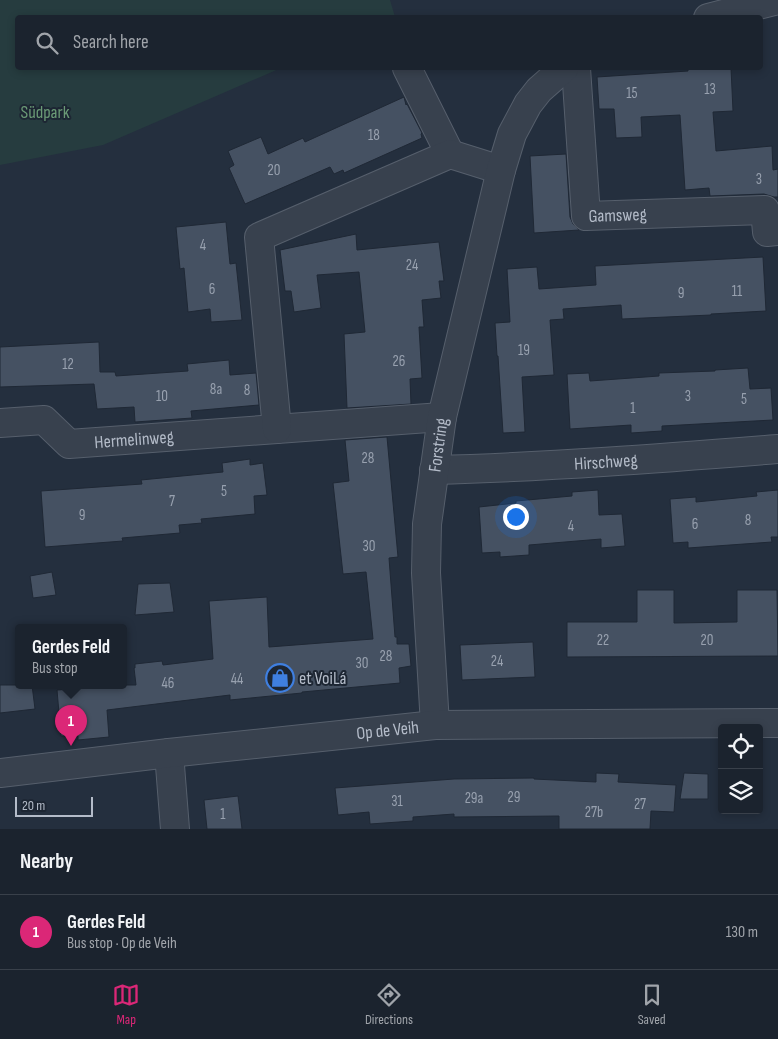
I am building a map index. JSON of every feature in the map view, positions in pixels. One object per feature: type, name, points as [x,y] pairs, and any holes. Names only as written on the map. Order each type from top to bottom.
[{"type":"street","points":[[720,15],[778,0]]},
{"type":"street","points":[[408,70],[450,154]]},
{"type":"street","name":"Forstring","points":[[435,725],[426,573],[426,524],[442,417],[501,170],[512,134],[528,104],[539,90],[562,70]]},
{"type":"street","name":"Gamsweg","points":[[576,70],[586,216],[765,210],[767,232],[778,231]]},
{"type":"street","points":[[277,429],[259,237],[450,154],[501,170]]},
{"type":"street","name":"Hermelinweg","points":[[0,424],[44,420],[69,444],[442,417]]},
{"type":"street","name":"Hirschweg","points":[[434,470],[603,462],[778,449]]},
{"type":"street","name":"Op de Veih","points":[[0,773],[435,725],[778,723]]},
{"type":"street","points":[[168,753],[175,829]]},
{"type":"green space","name":"Südpark","points":[[0,0],[390,0],[394,15],[15,15],[15,70],[276,70],[103,145],[0,165]]},
{"type":"building","points":[[731,70],[733,111],[713,112],[716,151],[772,146],[773,170],[778,169],[778,197],[764,194],[710,196],[709,188],[685,190],[680,115],[641,117],[642,137],[616,138],[614,109],[599,109],[597,77]]},
{"type":"building","points":[[404,97],[406,105],[422,133],[422,138],[344,173],[343,170],[334,174],[330,167],[245,204],[229,168],[234,165],[228,151],[261,137],[268,154],[303,138],[305,142]]},
{"type":"building","points":[[566,154],[570,217],[573,224],[579,230],[534,233],[530,156]]},
{"type":"building","points":[[226,222],[230,264],[236,263],[242,320],[211,322],[210,309],[188,312],[184,268],[180,269],[176,227]]},
{"type":"building","points":[[356,234],[357,250],[439,242],[444,281],[439,281],[441,298],[422,300],[424,327],[419,327],[422,378],[410,379],[411,404],[347,408],[344,334],[365,332],[359,272],[317,275],[321,308],[294,312],[291,291],[285,291],[280,250]]},
{"type":"building","points":[[763,257],[766,311],[622,319],[621,305],[563,309],[564,319],[550,320],[554,375],[522,377],[525,432],[503,433],[495,323],[510,322],[507,269],[537,267],[539,289],[596,285],[595,266]]},
{"type":"building","points":[[99,342],[100,372],[115,372],[116,376],[188,371],[187,364],[229,360],[230,375],[256,373],[259,405],[191,411],[192,418],[135,422],[134,407],[97,409],[94,384],[0,387],[0,347]]},
{"type":"building","points":[[748,368],[750,389],[771,388],[773,420],[662,426],[662,431],[631,433],[631,425],[570,429],[567,374],[589,373],[590,381],[659,376],[659,373]]},
{"type":"building","points":[[387,437],[398,557],[389,558],[395,637],[397,637],[397,644],[409,644],[411,666],[399,668],[400,683],[230,700],[230,695],[107,710],[109,737],[78,740],[78,736],[61,736],[57,690],[127,689],[127,685],[136,685],[135,664],[162,661],[163,665],[213,659],[209,601],[267,597],[269,647],[373,639],[366,572],[343,574],[333,483],[349,481],[345,440]]},
{"type":"building","points":[[250,459],[250,465],[263,463],[267,495],[254,496],[255,514],[201,519],[202,523],[179,525],[180,533],[122,538],[123,541],[45,547],[41,491],[142,484],[141,480],[223,472],[222,463]]},
{"type":"building","points":[[598,490],[599,515],[622,514],[625,546],[601,548],[601,539],[529,545],[529,555],[500,557],[500,552],[482,553],[479,507],[516,503],[516,501],[572,496],[572,492]]},
{"type":"building","points":[[778,490],[778,537],[771,537],[772,542],[688,548],[688,542],[673,543],[670,499],[696,497],[696,502],[757,496],[756,492]]},
{"type":"building","points":[[52,572],[56,595],[33,598],[30,576]]},
{"type":"building","points":[[170,583],[174,612],[135,615],[138,584]]},
{"type":"building","points":[[637,590],[674,590],[674,623],[737,622],[737,590],[777,590],[778,656],[567,657],[567,622],[637,622]]},
{"type":"building","points":[[533,642],[535,677],[462,680],[460,645]]},
{"type":"building","points":[[0,685],[15,685],[15,689],[32,689],[35,709],[0,713]]},
{"type":"building","points":[[596,773],[619,774],[618,782],[676,785],[674,812],[651,811],[650,829],[559,829],[559,816],[454,817],[454,814],[413,817],[413,821],[370,824],[369,812],[338,815],[335,788],[454,779],[534,778],[596,782]]},
{"type":"building","points":[[684,773],[708,774],[708,799],[680,799]]},
{"type":"building","points":[[238,796],[242,829],[207,829],[204,800]]},
{"type":"place","name":"et VoiLá","points":[[280,678]]},
{"type":"place","name":"Gerdes Feld","points":[[71,746]]}]
